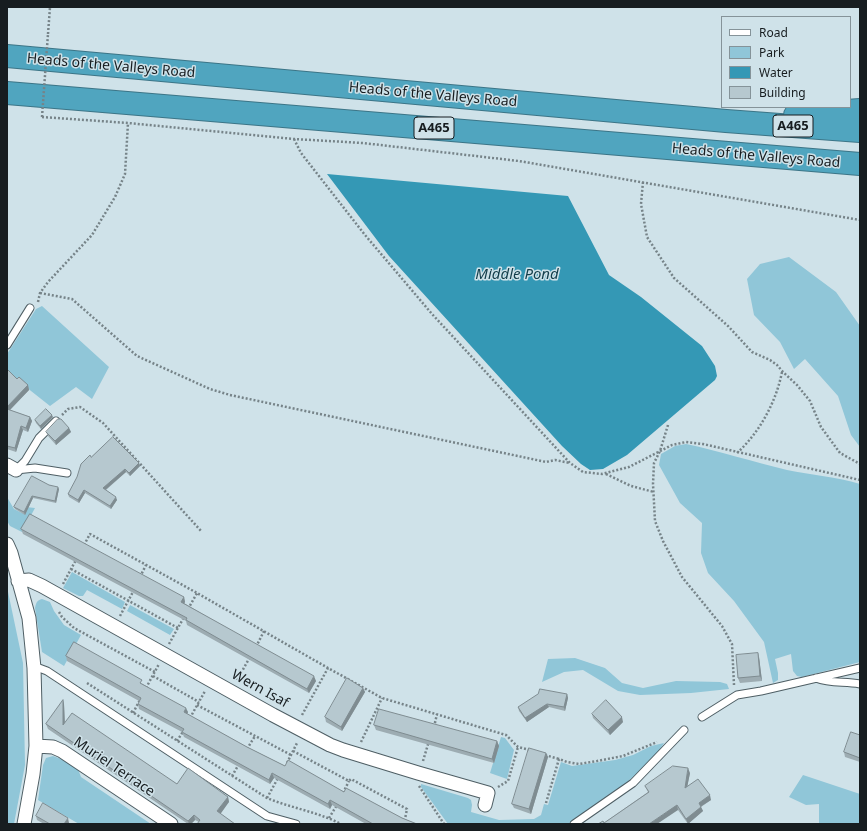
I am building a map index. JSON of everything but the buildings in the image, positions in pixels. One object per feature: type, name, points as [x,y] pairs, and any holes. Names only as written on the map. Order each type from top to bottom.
[{"type":"highway","name":"Heads of the Valleys Road","points":[[7,56],[726,121],[860,131]]},
{"type":"highway","name":"Heads of the Valleys Road","points":[[7,93],[860,164]]},
{"type":"highway","points":[[726,121],[860,110]]},
{"type":"street","points":[[7,544],[11,553],[28,618],[34,668],[36,746],[33,774],[24,824]]},
{"type":"street","name":"Wern Isaf","points":[[18,581],[29,580],[57,594],[231,691],[297,733],[357,755],[418,773],[486,799]]},
{"type":"street","name":"Muriel Terrace","points":[[36,746],[53,747],[62,751],[171,824]]},
{"type":"lane","points":[[7,344],[30,308]]},
{"type":"lane","points":[[12,468],[25,461],[39,438],[56,421]]},
{"type":"lane","points":[[12,468],[35,468],[68,473]]},
{"type":"lane","points":[[34,668],[47,671],[266,816],[296,824]]},
{"type":"lane","points":[[702,717],[737,695],[761,691],[860,668]]},
{"type":"lane","points":[[816,678],[827,682],[848,682],[860,684]]},
{"type":"lane","points":[[574,824],[633,783],[684,730]]},
{"type":"path","points":[[50,7],[42,117],[128,123],[294,139],[363,143],[519,161],[860,220]]},
{"type":"path","points":[[30,308],[38,302],[40,293],[48,282],[92,235],[115,197],[125,174],[128,123]]},
{"type":"path","points":[[294,139],[301,153],[432,314],[570,463],[583,472],[605,473],[629,467],[672,445],[686,442],[703,444],[860,480]]},
{"type":"path","points":[[643,182],[640,204],[647,237],[674,278],[728,326],[752,352],[770,360],[777,365],[782,372],[797,385],[810,401],[820,427],[840,453],[860,464]]},
{"type":"path","points":[[40,293],[72,299],[137,356],[216,391],[546,462],[555,460],[570,463]]},
{"type":"path","points":[[737,453],[747,444],[766,417],[779,390],[782,372]]},
{"type":"path","points":[[56,421],[68,409],[80,407],[103,423],[202,532]]},
{"type":"path","points":[[668,425],[660,451],[654,463],[655,521],[663,541],[682,577],[722,626],[732,644],[734,685],[737,695]]},
{"type":"path","points":[[605,473],[631,486],[654,492]]},
{"type":"path","points":[[84,546],[90,534],[382,698],[506,735],[518,747],[532,751]]},
{"type":"path","points":[[77,557],[57,594],[54,604],[62,617],[74,628],[199,702]]},
{"type":"path","points":[[137,583],[146,565]]},
{"type":"path","points":[[71,569],[178,628]]},
{"type":"path","points":[[124,609],[134,589]]},
{"type":"path","points":[[173,637],[197,593]]},
{"type":"path","points":[[231,691],[264,631]]},
{"type":"path","points":[[145,690],[159,664]]},
{"type":"path","points":[[284,767],[293,751],[297,733],[328,668]]},
{"type":"path","points":[[82,680],[132,714],[177,741],[182,746],[273,802],[329,818],[341,824]]},
{"type":"path","points":[[189,720],[206,689]]},
{"type":"path","points":[[132,714],[142,696]]},
{"type":"path","points":[[357,755],[362,739],[382,698]]},
{"type":"path","points":[[197,705],[291,755]]},
{"type":"path","points":[[433,728],[437,714]]},
{"type":"path","points":[[177,741],[185,727]]},
{"type":"path","points":[[245,752],[255,736]]},
{"type":"path","points":[[431,736],[416,782],[444,824]]},
{"type":"path","points":[[538,753],[579,764],[623,756],[662,740],[675,739]]},
{"type":"path","points":[[486,799],[508,781],[518,747]]},
{"type":"path","points":[[293,751],[350,782]]},
{"type":"path","points":[[232,776],[242,758]]},
{"type":"path","points":[[546,803],[559,759]]},
{"type":"path","points":[[267,798],[281,774]]},
{"type":"path","points":[[343,794],[351,779],[407,809],[404,824]]},
{"type":"path","points":[[329,818],[339,800]]},
{"type":"green space","points":[[789,257],[836,292],[860,326],[860,447],[851,435],[838,396],[805,359],[794,369],[780,342],[754,315],[747,279],[760,264]]},
{"type":"green space","points":[[42,306],[109,367],[92,399],[76,387],[50,406],[7,372],[7,354],[36,309]]},
{"type":"green space","points":[[686,444],[787,470],[860,484],[860,662],[802,677],[797,676],[793,671],[791,654],[775,659],[778,680],[773,683],[764,642],[734,601],[708,573],[701,553],[702,523],[680,503],[659,465],[661,454],[675,446]]},
{"type":"green space","points":[[7,497],[14,509],[22,513],[26,507],[35,508],[22,532],[10,526],[7,521]]},
{"type":"green space","points":[[72,572],[125,602],[122,609],[87,590],[83,596],[79,596],[63,588]]},
{"type":"green space","points":[[7,587],[23,663],[25,765],[14,824],[7,824]]},
{"type":"green space","points":[[42,599],[50,602],[54,611],[64,625],[81,635],[64,666],[42,652],[35,608],[37,602]]},
{"type":"green space","points":[[130,605],[174,629],[170,635],[127,611]]},
{"type":"green space","points":[[575,658],[605,668],[622,683],[643,688],[676,681],[720,682],[727,684],[729,689],[691,693],[640,695],[618,691],[583,670],[564,672],[542,682],[548,659]]},
{"type":"green space","points":[[501,737],[505,738],[514,750],[507,779],[490,773]]},
{"type":"green space","points":[[664,743],[657,754],[622,787],[568,824],[448,824],[421,787],[421,784],[468,798],[471,800],[471,812],[499,820],[534,819],[541,815],[544,804],[548,805],[561,762],[572,766],[615,760],[633,755],[651,746]]},
{"type":"green space","points":[[53,756],[78,769],[81,777],[151,824],[79,824],[38,800],[43,765],[46,758]]},
{"type":"green space","points":[[803,775],[860,794],[860,824],[819,824],[819,804],[806,805],[789,797]]},
{"type":"water","name":"Middle Pond","points":[[327,174],[568,196],[609,275],[641,297],[702,346],[715,366],[717,376],[715,380],[627,455],[603,469],[590,470],[581,464],[562,446],[389,256]]}]
